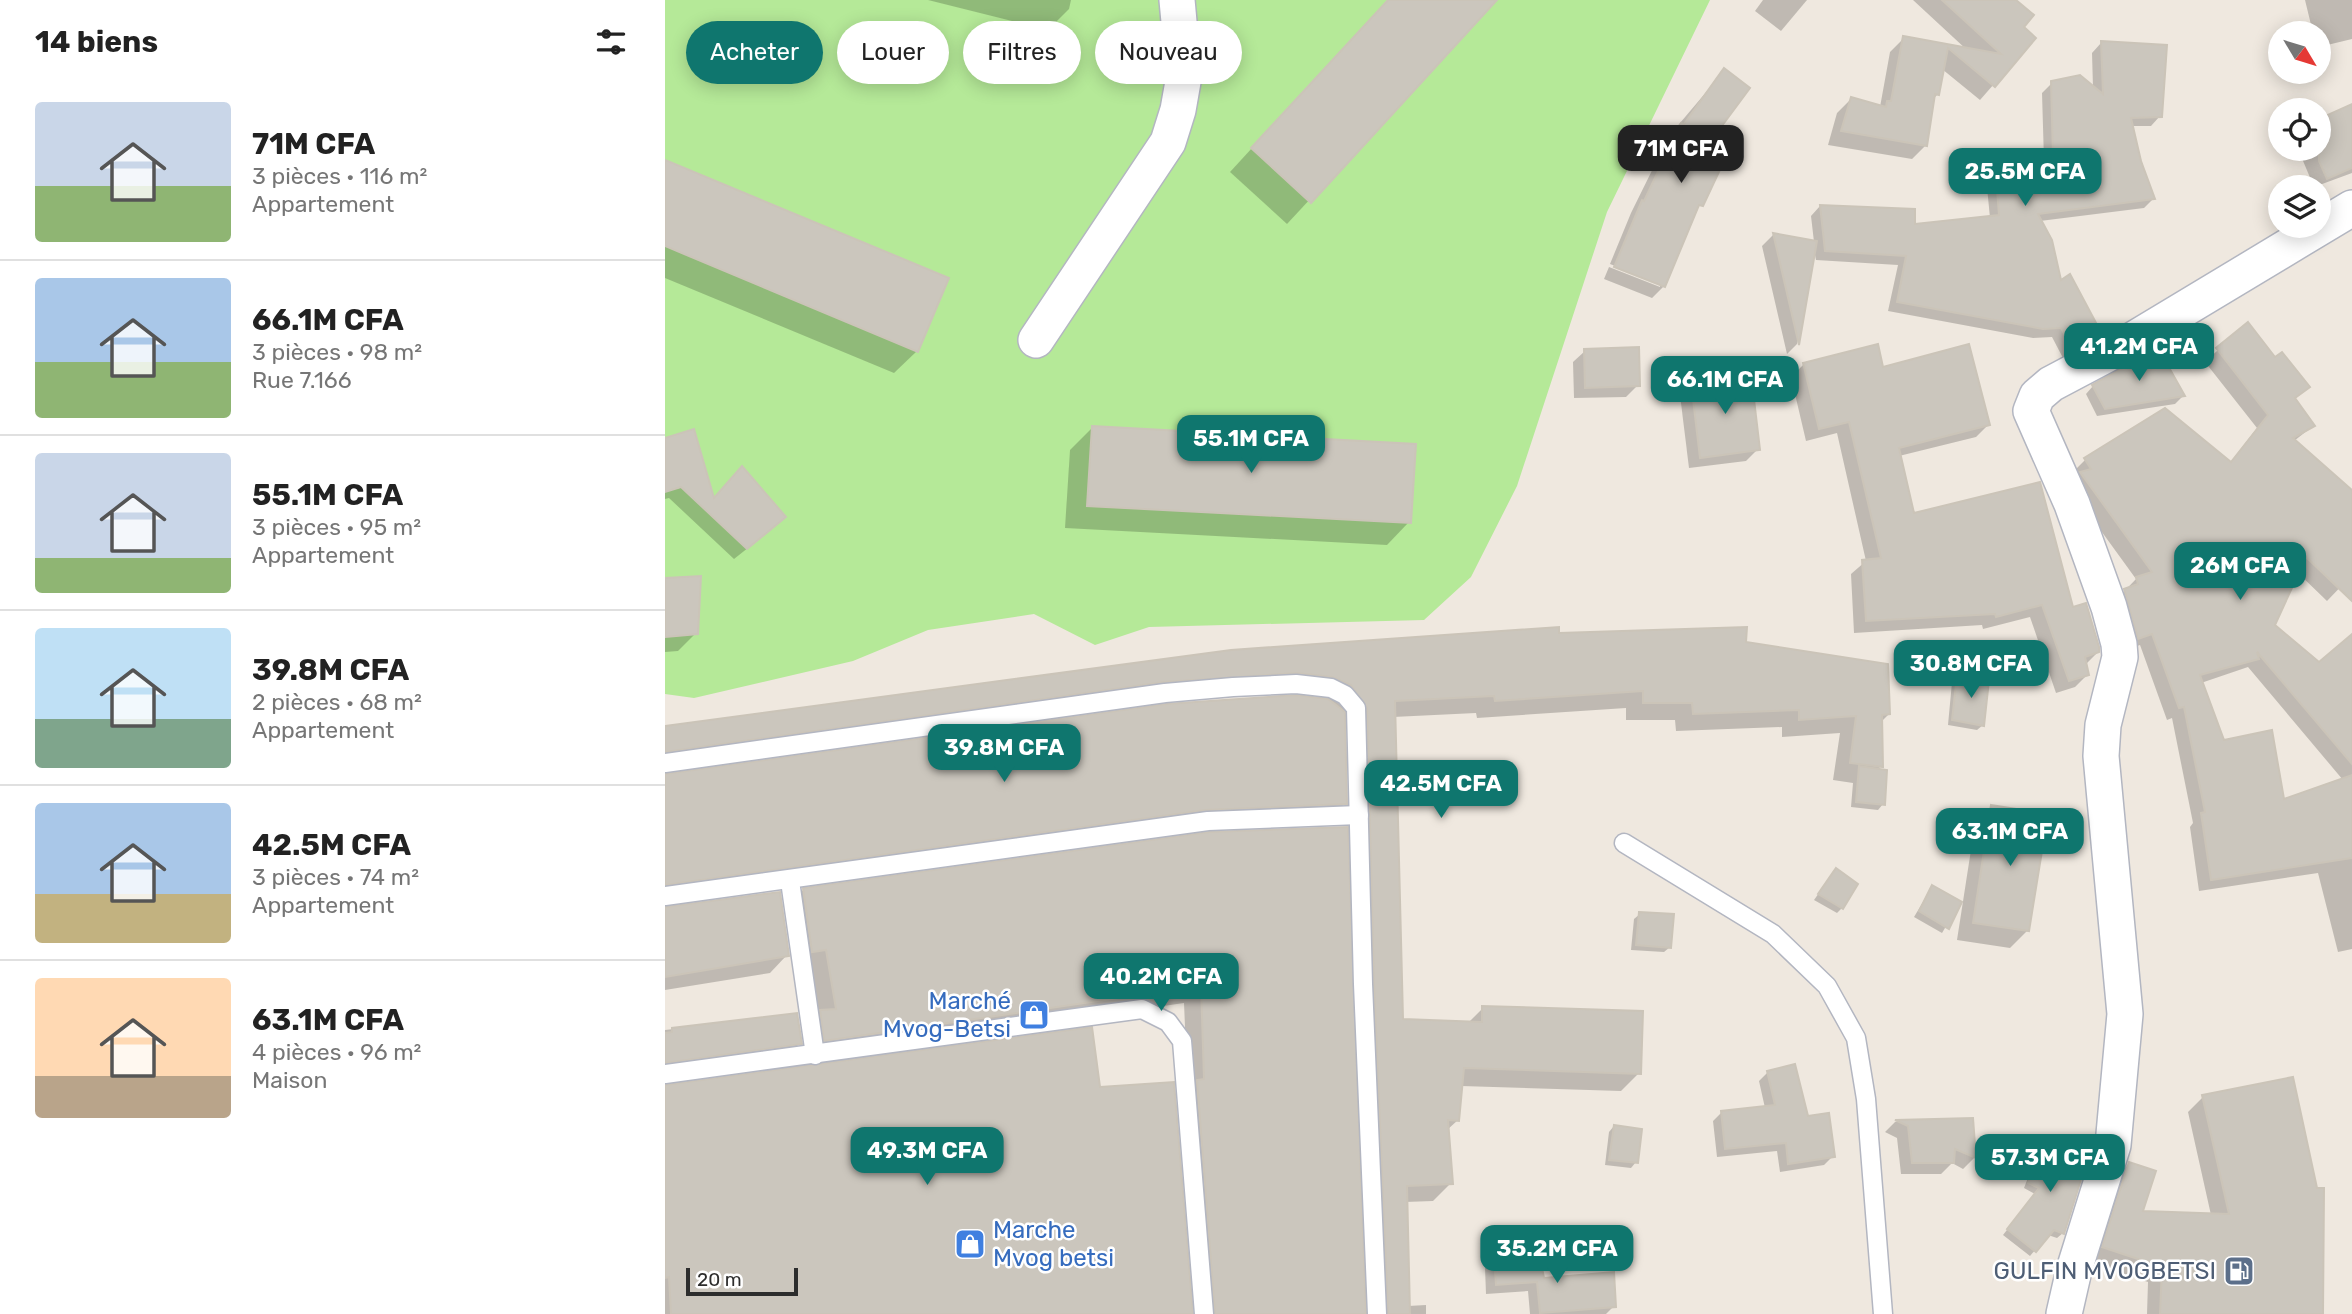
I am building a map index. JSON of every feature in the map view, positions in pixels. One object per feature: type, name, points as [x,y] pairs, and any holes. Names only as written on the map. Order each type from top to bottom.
[{"type":"street","points":[[1036,340],[1168,142],[1178,110],[1184,76],[1177,0]]},
{"type":"street","points":[[2064,1314],[2074,1270],[2113,1145],[2125,1014],[2101,756],[2103,725],[2120,657],[2109,607],[2072,504],[2031,411],[2037,396],[2051,384],[2121,347],[2352,208]]},
{"type":"lane","points":[[665,763],[1165,693],[1296,684],[1331,688],[1345,695],[1356,708],[1377,1314]]},
{"type":"lane","points":[[665,896],[790,881],[1208,821],[1359,815]]},
{"type":"lane","points":[[1624,843],[1773,934],[1826,986],[1856,1038],[1866,1099],[1883,1314]]},
{"type":"lane","points":[[790,881],[814,1055]]},
{"type":"lane","points":[[665,1074],[1142,1009],[1167,1023],[1182,1041],[1204,1314]]},
{"type":"green space","points":[[665,0],[1710,0],[1607,212],[1517,486],[1471,577],[1424,620],[1149,627],[1095,645],[1034,614],[928,630],[853,661],[694,698],[665,694]]},
{"type":"building","points":[[1388,0],[1497,0],[1311,203],[1251,148]]},
{"type":"building","points":[[1942,0],[2016,0],[2034,15],[2024,27],[2036,38],[1995,87],[1948,48],[1939,95],[1935,94],[1927,146],[1841,131],[1851,97],[1886,107],[1887,101],[1891,101],[1903,36],[2001,54]]},
{"type":"building","points":[[2101,41],[2167,45],[2162,117],[2131,118],[2141,161],[2155,199],[2038,214],[2052,240],[2061,280],[2070,274],[2102,334],[2073,350],[2061,328],[2043,329],[1897,302],[1906,256],[1825,251],[1820,205],[1915,209],[1915,224],[1999,215],[1996,176],[2036,172],[2035,160],[2053,158],[2051,81],[2080,75],[2103,94]]},
{"type":"building","points":[[1724,68],[1750,88],[1713,138],[1731,146],[1703,206],[1699,205],[1665,287],[1614,267],[1642,200],[1644,201],[1681,123],[1684,124]]},
{"type":"building","points":[[2352,104],[2352,168],[2331,177],[2325,175],[2319,161],[2331,161],[2331,114]]},
{"type":"building","points":[[665,160],[949,278],[918,352],[665,246]]},
{"type":"building","points":[[1773,233],[1817,241],[1799,345]]},
{"type":"building","points":[[2248,322],[2275,357],[2282,352],[2310,387],[2295,398],[2315,426],[2293,438],[2352,490],[2352,601],[2306,557],[2275,625],[2319,662],[2352,634],[2352,764],[2257,652],[2259,659],[2200,675],[2224,740],[2272,730],[2284,799],[2352,775],[2352,858],[2211,880],[2201,813],[2205,812],[2184,707],[2179,708],[2152,634],[2138,639],[2124,589],[2138,584],[2136,577],[2152,572],[2080,472],[2091,469],[2084,458],[2165,408],[2231,462],[2268,415],[2216,348]]},
{"type":"building","points":[[1878,344],[1883,367],[1969,344],[1990,425],[1899,448],[1914,513],[2040,482],[2073,607],[2086,603],[2099,647],[2099,652],[2085,657],[2089,675],[2069,681],[2042,605],[1996,617],[1995,614],[1866,621],[1862,560],[1881,558],[1849,422],[1819,429],[1803,363]]},
{"type":"building","points":[[1639,347],[1640,386],[1585,388],[1584,349]]},
{"type":"building","points":[[2158,348],[2185,396],[2105,409],[2092,385]]},
{"type":"building","points":[[1751,374],[1760,450],[1700,458],[1691,382]]},
{"type":"building","points":[[1092,426],[1416,444],[1411,523],[1087,506]]},
{"type":"building","points":[[694,429],[714,498],[742,466],[786,517],[747,549],[681,487],[665,492],[665,438]]},
{"type":"building","points":[[701,576],[698,634],[665,637],[665,578]]},
{"type":"building","points":[[1559,627],[1559,633],[1747,627],[1746,642],[1888,664],[1890,714],[1882,715],[1883,767],[1850,763],[1856,716],[1799,720],[1799,710],[1693,714],[1692,703],[1643,703],[1643,691],[1495,701],[1494,696],[1395,701],[1403,1019],[1482,1022],[1482,1006],[1643,1011],[1641,1074],[1464,1068],[1459,1121],[1448,1120],[1453,1184],[1407,1186],[1410,1314],[1388,1314],[1374,984],[1367,708],[1351,685],[1332,677],[1296,673],[1164,682],[665,752],[665,726],[1231,650]]},
{"type":"building","points":[[1957,675],[1989,680],[1984,726],[1952,720]]},
{"type":"building","points":[[1296,695],[1328,699],[1345,712],[1347,804],[1206,810],[665,885],[665,774],[1166,704]]},
{"type":"building","points":[[1859,766],[1887,770],[1885,805],[1856,802]]},
{"type":"building","points":[[1991,805],[2048,814],[2029,931],[1973,923]]},
{"type":"building","points":[[1348,827],[1366,1314],[1215,1314],[1197,1080],[1204,1079],[1201,986],[824,1041],[820,1010],[836,1009],[826,950],[812,952],[803,888],[1209,832]]},
{"type":"building","points":[[1836,868],[1858,884],[1843,909],[1818,894]]},
{"type":"building","points":[[1932,885],[1962,902],[1949,929],[1919,911]]},
{"type":"building","points":[[780,892],[789,956],[665,977],[665,907]]},
{"type":"building","points":[[1639,912],[1674,914],[1671,948],[1636,945]]},
{"type":"building","points":[[797,1013],[802,1044],[665,1063],[665,1033],[672,1032],[672,1028]]},
{"type":"building","points":[[1092,1027],[1100,1087],[1174,1082],[1193,1314],[671,1314],[669,1277],[665,1278],[665,1085]]},
{"type":"building","points":[[1795,1064],[1808,1116],[1829,1113],[1835,1157],[1788,1164],[1786,1143],[1725,1149],[1721,1111],[1775,1105],[1767,1071]]},
{"type":"building","points":[[2293,1077],[2317,1188],[2324,1188],[2323,1314],[2160,1314],[2162,1267],[2102,1247],[2129,1162],[2156,1171],[2143,1211],[2229,1214],[2202,1095]]},
{"type":"building","points":[[1973,1118],[1976,1158],[1955,1149],[1954,1163],[1912,1163],[1908,1126],[1895,1120]]},
{"type":"building","points":[[1614,1125],[1642,1129],[1638,1163],[1609,1160]]},
{"type":"building","points":[[2045,1139],[2089,1154],[2064,1234],[2054,1230],[2036,1252],[2007,1229],[2039,1188],[2028,1183]]},
{"type":"building","points":[[1539,1253],[1544,1278],[1614,1272],[1616,1307],[1540,1313],[1537,1282],[1496,1285],[1494,1256]]},
{"type":"place","name":"Marché Mvog-Betsi","points":[[1034,1015]]},
{"type":"place","name":"Marche Mvog betsi","points":[[970,1244]]},
{"type":"place","name":"GULFIN MVOGBETSI","points":[[2239,1271]]}]
